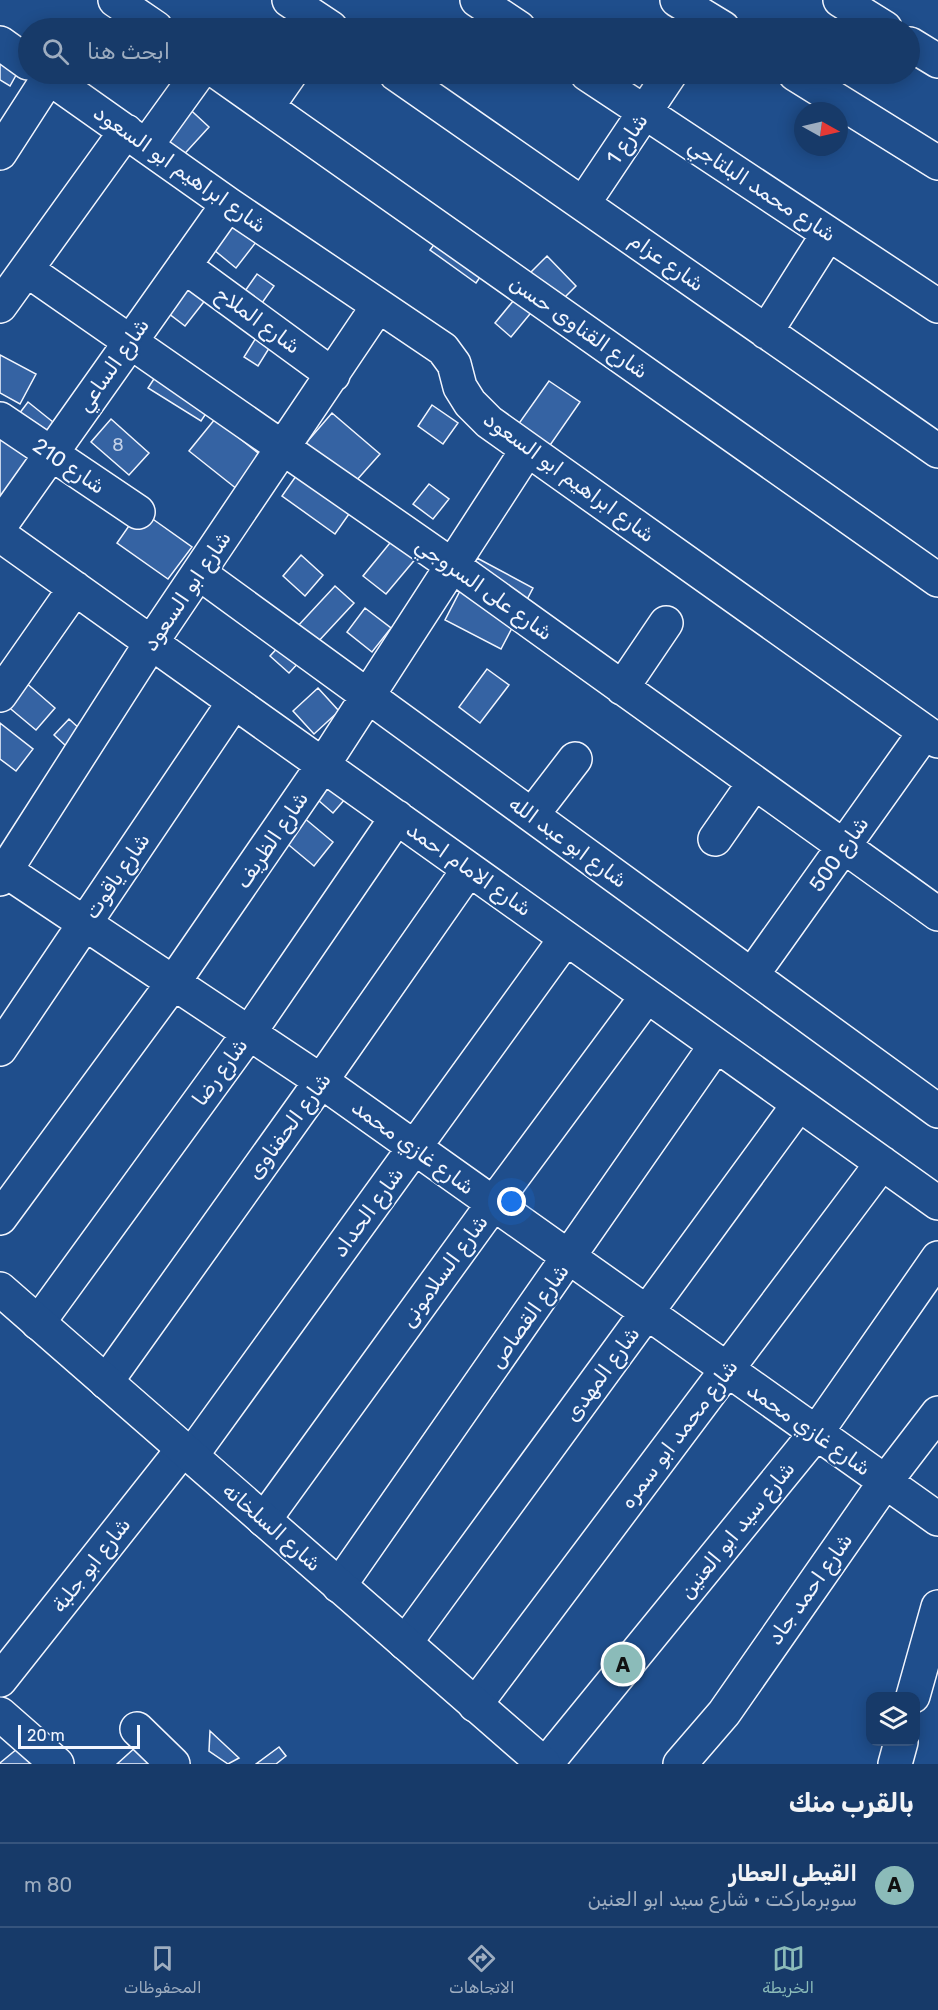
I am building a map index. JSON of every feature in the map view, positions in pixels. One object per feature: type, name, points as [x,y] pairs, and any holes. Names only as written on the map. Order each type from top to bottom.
[{"type":"street","points":[[115,0],[141,18]]},
{"type":"street","points":[[290,0],[314,18]]},
{"type":"street","points":[[477,0],[504,18]]},
{"type":"street","points":[[677,0],[701,18]]},
{"type":"street","points":[[853,3],[872,18]]},
{"type":"street","name":"شارع ابراهيم ابو السعود","points":[[0,43],[18,56]]},
{"type":"street","points":[[920,51],[938,62]]},
{"type":"street","points":[[0,153],[34,84]]},
{"type":"street","name":"شارع ابراهيم ابو السعود","points":[[58,84],[228,204],[443,349],[454,364],[460,387],[470,403],[489,422],[932,737]]},
{"type":"street","points":[[0,306],[136,139],[188,84]]},
{"type":"street","name":"شارع القناوى حسن","points":[[234,84],[938,580]]},
{"type":"street","points":[[267,107],[283,84]]},
{"type":"street","name":"شارع عزام","points":[[410,84],[938,451]]},
{"type":"street","name":"شارع محمد البلتاجي","points":[[602,84],[938,306]]},
{"type":"street","name":"شارع 1","points":[[583,204],[663,84]]},
{"type":"street","points":[[811,84],[938,163]]},
{"type":"street","name":"شارع الساعي","points":[[0,526],[228,204]]},
{"type":"street","points":[[766,332],[828,234]]},
{"type":"street","name":"شارع الملاح","points":[[184,266],[333,375]]},
{"type":"street","name":"شارع على السروجي","points":[[27,270],[453,566],[938,914]]},
{"type":"street","name":"شارع ابو السعود","points":[[2,872],[151,643],[378,306]]},
{"type":"street","name":"شارع 210","points":[[0,419],[138,512]]},
{"type":"street","name":"شارع الظريف","points":[[0,1218],[173,983],[323,765],[527,450]]},
{"type":"street","name":"شارع الامام احمد","points":[[0,535],[938,1203]]},
{"type":"street","name":"شارع ابو عبد الله","points":[[199,573],[938,1111]]},
{"type":"street","points":[[0,695],[75,588]]},
{"type":"street","points":[[622,688],[666,623]]},
{"type":"street","name":"شارع ياقوت","points":[[0,1049],[234,702]]},
{"type":"street","name":"شارع 500","points":[[752,975],[844,846],[932,737]]},
{"type":"street","points":[[532,815],[575,759]]},
{"type":"street","points":[[715,839],[754,783]]},
{"type":"street","name":"شارع رضا","points":[[38,1323],[249,1033],[396,817]]},
{"type":"street","name":"شارع الحفناوى","points":[[106,1382],[469,869]]},
{"type":"street","name":"شارع غازي محمد","points":[[2,872],[321,1081],[938,1519]]},
{"type":"street","name":"شارع الحداد","points":[[187,1453],[414,1148],[566,938]]},
{"type":"street","name":"شارع السلامونى","points":[[264,1520],[647,996]]},
{"type":"street","name":"شارع القصاص","points":[[339,1586],[716,1045]]},
{"type":"street","name":"شارع المهدى","points":[[405,1643],[799,1104]]},
{"type":"street","name":"شارع محمد ابو سمره","points":[[475,1705],[882,1163]]},
{"type":"street","name":"شارع سيد ابو العنين","points":[[545,1764],[816,1433],[938,1258]]},
{"type":"street","name":"شارع السلخانه","points":[[0,1289],[545,1764]]},
{"type":"street","name":"شارع احمد جاد","points":[[680,1764],[724,1713],[885,1482],[938,1413]]},
{"type":"street","name":"شارع ابو جلبة","points":[[0,1680],[187,1453]]},
{"type":"street","points":[[915,1692],[938,1607]]},
{"type":"street","points":[[0,1714],[57,1764]]},
{"type":"street","points":[[137,1729],[173,1764]]},
{"type":"street","points":[[895,1764],[900,1746]]},
{"type":"building","points":[[0,56],[18,67],[18,72],[10,86],[0,80]]},
{"type":"building","points":[[182,102],[209,127],[178,161],[152,137]]},
{"type":"building","points":[[248,207],[270,224],[236,268],[214,250]]},
{"type":"building","points":[[453,219],[498,251],[476,283],[430,250]]},
{"type":"building","points":[[547,256],[576,286],[553,309],[524,279]]},
{"type":"building","points":[[201,272],[217,285],[185,326],[168,313]]},
{"type":"building","points":[[257,274],[274,286],[262,303],[245,291]]},
{"type":"building","points":[[523,289],[539,303],[511,337],[495,323]]},
{"type":"building","points":[[259,333],[273,342],[258,366],[244,357]]},
{"type":"building","points":[[0,355],[36,374],[20,404],[0,393]]},
{"type":"building","points":[[161,368],[213,403],[201,421],[148,388]]},
{"type":"building","points":[[549,381],[580,402],[546,451],[515,429]]},
{"type":"building","points":[[28,402],[58,426],[48,438],[19,414]]},
{"type":"building","points":[[432,405],[458,423],[443,444],[418,426]]},
{"type":"building","points":[[332,413],[380,454],[347,491],[300,450]]},
{"type":"building","points":[[111,419],[149,453],[129,475],[91,442]]},
{"type":"building","points":[[215,419],[277,468],[252,501],[189,451]]},
{"type":"building","points":[[0,438],[31,458],[0,506]]},
{"type":"building","points":[[303,466],[356,504],[335,534],[282,496]]},
{"type":"building","points":[[429,484],[449,499],[433,519],[413,504]]},
{"type":"building","points":[[140,510],[192,547],[168,579],[117,543]]},
{"type":"building","points":[[394,538],[417,557],[386,594],[363,576]]},
{"type":"building","points":[[301,555],[323,575],[305,596],[283,576]]},
{"type":"building","points":[[477,558],[533,588],[501,649],[445,620]]},
{"type":"building","points":[[335,586],[354,603],[289,673],[270,656]]},
{"type":"building","points":[[365,608],[391,628],[372,652],[347,632]]},
{"type":"building","points":[[487,669],[509,685],[480,723],[459,707]]},
{"type":"building","points":[[24,681],[55,708],[36,730],[6,705]]},
{"type":"building","points":[[318,688],[339,711],[314,734],[293,711]]},
{"type":"building","points":[[69,719],[92,740],[77,756],[54,735]]},
{"type":"building","points":[[0,723],[33,749],[16,771],[0,759]]},
{"type":"building","points":[[323,765],[352,791],[333,813],[303,787]]},
{"type":"building","points":[[291,807],[333,842],[314,866],[272,831]]},
{"type":"building","points":[[210,1731],[239,1758],[228,1764],[209,1751]]},
{"type":"building","points":[[23,1744],[39,1764],[0,1764],[0,1763]]},
{"type":"building","points":[[138,1745],[155,1764],[117,1764]]},
{"type":"building","points":[[279,1747],[286,1756],[276,1764],[256,1764]]},
{"type":"place","name":"القيطى العطار","points":[[623,1664]]}]
